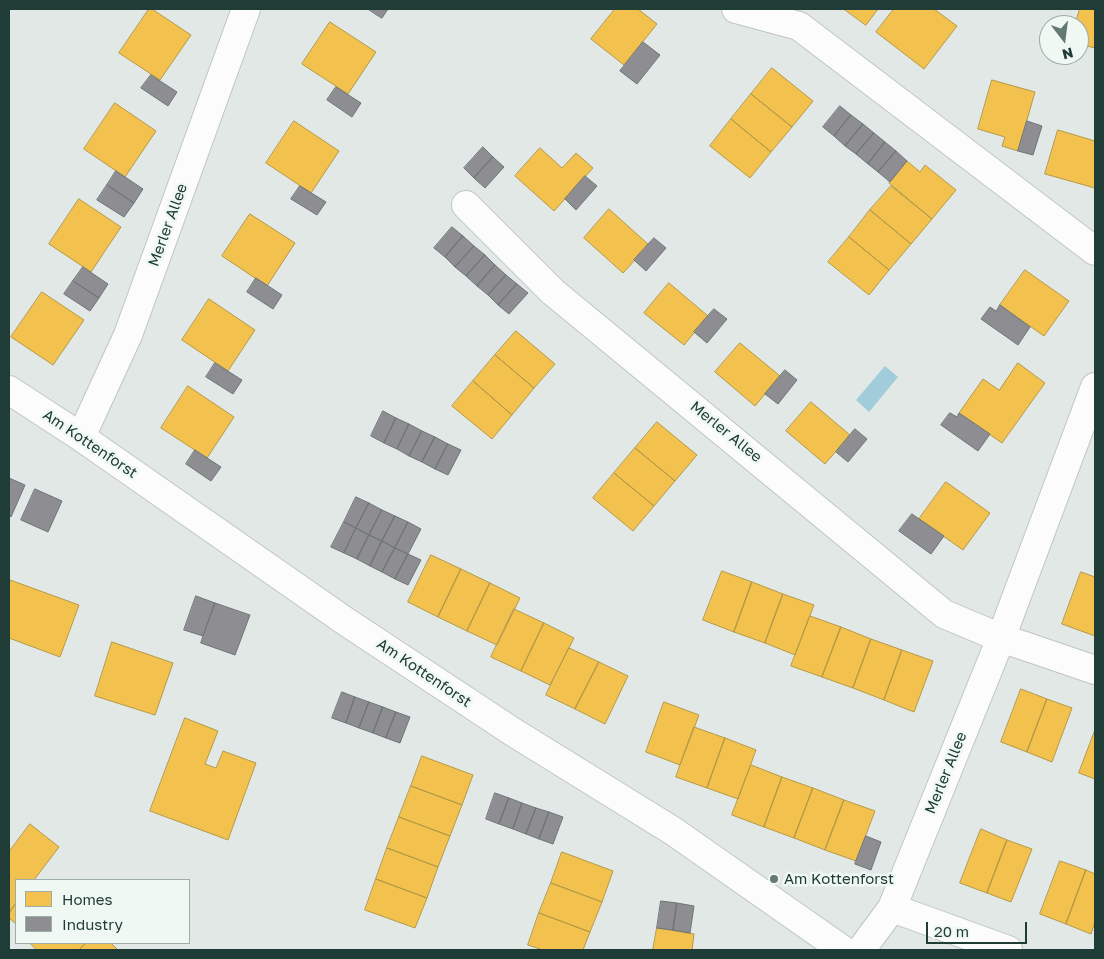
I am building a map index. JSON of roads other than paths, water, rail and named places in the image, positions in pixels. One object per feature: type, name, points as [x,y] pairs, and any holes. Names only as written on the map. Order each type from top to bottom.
[{"type":"street","name":"Merler Allee","points":[[81,437],[128,335],[246,9]]},
{"type":"street","points":[[736,9],[799,26],[1095,251]]},
{"type":"street","name":"Merler Allee","points":[[466,205],[553,292],[944,614],[1001,638],[1095,670]]},
{"type":"street","name":"Merler Allee","points":[[861,950],[892,908],[1001,638],[1095,387]]},
{"type":"street","name":"Am Kottenforst","points":[[9,390],[81,437],[345,621],[513,732],[673,831],[843,950]]},
{"type":"street","points":[[892,908],[1008,950]]},
{"type":"water","points":[[885,366],[898,377],[869,412],[856,400]]},
{"type":"place","name":"Am Kottenforst","points":[[774,879]]}]
